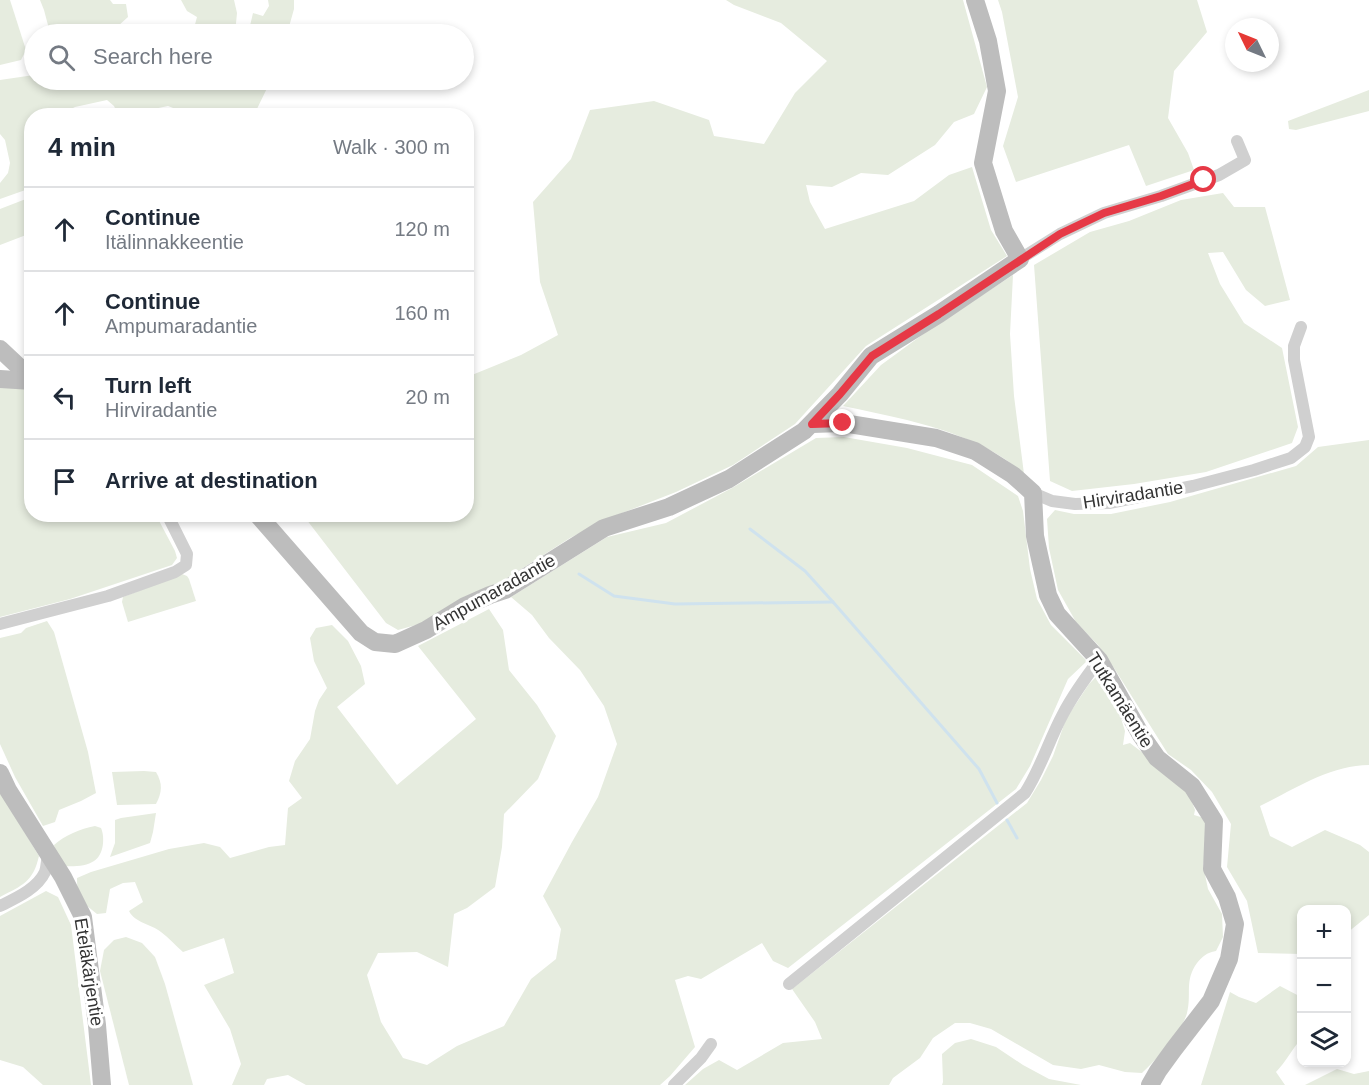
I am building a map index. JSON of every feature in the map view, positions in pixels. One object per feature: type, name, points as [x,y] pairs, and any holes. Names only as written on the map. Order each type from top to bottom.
[{"type":"street","points":[[975,0],[988,41],[997,91],[983,163],[1004,231],[1020,259],[1060,234],[1104,213],[1219,175],[1245,160],[1237,141]]},
{"type":"street","name":"Ampumaradantie","points":[[264,522],[361,633],[375,642],[395,644],[426,630],[465,606],[505,590],[604,528],[669,507],[729,479],[804,431],[840,394],[872,356],[1020,259]]},
{"type":"street","name":"Hirviradantie","points":[[812,424],[843,423],[936,438],[975,451],[1013,475],[1033,493],[1052,501],[1075,504],[1109,503],[1201,484],[1254,470],[1291,458],[1305,447],[1309,437],[1293,346],[1301,327]]},
{"type":"street","points":[[0,349],[24,372]]},
{"type":"street","points":[[0,379],[24,380]]},
{"type":"street","name":"Tutkamäentie","points":[[1033,493],[1035,536],[1048,595],[1056,614],[1099,660],[1141,735],[1157,758],[1192,786],[1214,821],[1212,868],[1227,897],[1235,924],[1229,959],[1211,1001],[1150,1085]]},
{"type":"street","points":[[0,624],[108,596],[181,569],[186,565],[187,554],[170,522]]},
{"type":"street","points":[[789,984],[1025,793],[1035,777],[1063,714],[1099,660]]},
{"type":"street","name":"Eteläkärjentie","points":[[0,773],[8,790],[63,877],[83,917],[97,1024],[102,1085]]},
{"type":"street","points":[[0,906],[24,894],[38,882],[46,870],[48,853]]},
{"type":"street","points":[[674,1085],[701,1058],[711,1044]]},
{"type":"shaded area","points":[[0,0],[10,0],[24,44],[24,54],[21,60],[0,65]]},
{"type":"shaded area","points":[[40,0],[110,0],[113,4],[126,4],[128,17],[120,24],[48,24]]},
{"type":"shaded area","points":[[181,0],[234,0],[237,13],[236,24],[195,24],[197,17],[187,11]]},
{"type":"shaded area","points":[[268,0],[294,0],[290,24],[250,24],[253,13],[263,16],[269,6]]},
{"type":"shaded area","points":[[726,0],[963,0],[987,87],[974,114],[954,122],[935,145],[888,175],[861,173],[832,187],[806,185],[810,202],[825,229],[914,201],[949,175],[972,167],[991,230],[1007,256],[866,346],[795,424],[733,465],[676,492],[612,517],[570,538],[501,582],[464,597],[423,623],[398,630],[386,623],[308,522],[474,522],[474,374],[521,355],[558,335],[540,282],[533,202],[571,159],[590,110],[654,101],[709,120],[714,136],[764,144],[795,93],[827,61],[781,23]]},
{"type":"shaded area","points":[[998,0],[1197,0],[1207,32],[1174,71],[1168,118],[1188,153],[1194,170],[1146,186],[1129,145],[1016,182],[1003,146],[1018,97]]},
{"type":"shaded area","points":[[24,76],[24,90],[266,90],[257,108],[173,108],[168,106],[115,108],[107,100],[73,108],[24,108],[24,190],[0,199],[0,183],[8,173],[10,163],[5,140],[0,134],[0,80]]},
{"type":"shaded area","points":[[1369,90],[1369,111],[1296,130],[1289,129],[1288,121]]},
{"type":"shaded area","points":[[1223,193],[1234,207],[1265,207],[1290,300],[1265,306],[1246,290],[1223,252],[1208,253],[1220,284],[1244,323],[1282,348],[1298,427],[1292,443],[1206,472],[1134,484],[1072,491],[1050,481],[1034,265],[1090,232],[1129,221],[1181,200]]},
{"type":"shaded area","points":[[24,200],[24,236],[0,245],[0,209]]},
{"type":"shaded area","points":[[1013,275],[1010,334],[1014,396],[1024,474],[998,454],[954,434],[907,420],[843,406],[881,365],[933,327]]},
{"type":"shaded area","points":[[0,385],[24,388],[24,522],[160,522],[177,558],[172,565],[70,599],[0,617]]},
{"type":"shaded area","points":[[844,437],[907,448],[972,465],[1018,496],[1023,511],[1030,569],[1037,599],[1051,625],[1087,661],[1068,679],[1030,766],[1016,789],[788,968],[773,961],[762,943],[701,979],[688,976],[675,980],[695,1047],[660,1085],[306,1085],[288,1075],[267,1079],[264,1085],[232,1085],[241,1064],[230,1029],[204,985],[234,973],[224,938],[183,952],[161,932],[139,921],[129,911],[143,902],[135,882],[123,883],[110,889],[106,913],[97,914],[81,899],[77,878],[169,849],[204,843],[220,847],[230,858],[285,845],[288,808],[302,798],[289,781],[295,761],[310,739],[315,711],[327,688],[314,661],[310,638],[316,628],[332,625],[348,641],[361,666],[365,684],[337,707],[397,785],[476,719],[418,646],[489,609],[503,630],[509,670],[537,705],[556,736],[538,779],[504,814],[502,847],[495,887],[467,908],[454,914],[448,967],[417,952],[378,953],[367,975],[381,1022],[403,1058],[427,1065],[457,1046],[504,1026],[531,979],[556,959],[561,929],[543,896],[598,797],[617,744],[604,706],[580,670],[549,638],[532,615],[511,597],[607,537],[666,523],[732,488],[816,438]]},
{"type":"shaded area","points":[[1369,440],[1369,765],[1354,766],[1326,774],[1260,806],[1270,836],[1292,847],[1325,830],[1360,845],[1369,852],[1369,915],[1351,930],[1351,905],[1297,905],[1297,954],[1258,953],[1247,901],[1227,867],[1231,824],[1212,792],[1191,770],[1168,754],[1098,645],[1076,622],[1058,590],[1049,548],[1047,519],[1055,510],[1074,514],[1111,514],[1170,502],[1296,466],[1318,447]]},
{"type":"shaded area","points":[[182,574],[189,579],[196,601],[128,622],[122,602],[123,597]]},
{"type":"shaded area","points":[[47,621],[54,632],[88,752],[96,793],[59,810],[55,822],[43,826],[15,777],[0,744],[0,638],[21,633],[26,628]]},
{"type":"shaded area","points":[[1097,676],[1102,678],[1118,709],[1125,731],[1123,745],[1130,743],[1189,794],[1195,810],[1194,815],[1204,818],[1209,831],[1203,865],[1208,889],[1222,914],[1223,937],[1216,951],[1201,958],[1193,970],[1189,982],[1187,1013],[1180,1029],[1142,1073],[1125,1072],[1099,1065],[1081,1069],[1053,1065],[991,1029],[970,1023],[955,1023],[933,1038],[920,1058],[893,1078],[889,1085],[685,1085],[703,1069],[719,1060],[737,1070],[783,1043],[822,1039],[815,1022],[792,989],[1027,803],[1053,756],[1066,719],[1089,684]]},
{"type":"shaded area","points":[[112,772],[156,772],[160,780],[160,792],[156,804],[117,805]]},
{"type":"shaded area","points":[[0,792],[39,856],[34,872],[26,882],[0,897]]},
{"type":"shaded area","points":[[156,813],[150,843],[110,857],[115,843],[115,820]]},
{"type":"shaded area","points":[[95,826],[101,828],[103,836],[100,855],[91,863],[64,866],[56,855],[54,845],[73,833]]},
{"type":"shaded area","points":[[46,891],[58,897],[71,925],[91,1085],[43,1085],[23,1067],[0,1060],[0,916]]},
{"type":"shaded area","points":[[126,937],[142,943],[155,957],[165,984],[193,1085],[129,1085],[100,971],[104,950],[114,940]]},
{"type":"shaded area","points":[[1280,986],[1297,995],[1297,1045],[1276,1072],[1285,1085],[1201,1085],[1230,992],[1256,1003]]},
{"type":"shaded area","points":[[971,1039],[996,1047],[1049,1079],[1081,1085],[942,1085],[942,1054],[955,1043]]},
{"type":"shaded area","points":[[1337,1069],[1354,1074],[1369,1071],[1369,1085],[1305,1085]]},
{"type":"waterway","points":[[750,529],[805,571],[833,602],[979,769],[997,803]]},
{"type":"waterway","points":[[579,574],[614,596],[675,604],[833,602]]},
{"type":"waterway","points":[[1007,820],[1017,838]]},
{"type":"route","points":[[843,423],[812,424],[872,356],[1060,234],[1104,213],[1204,180]]}]
